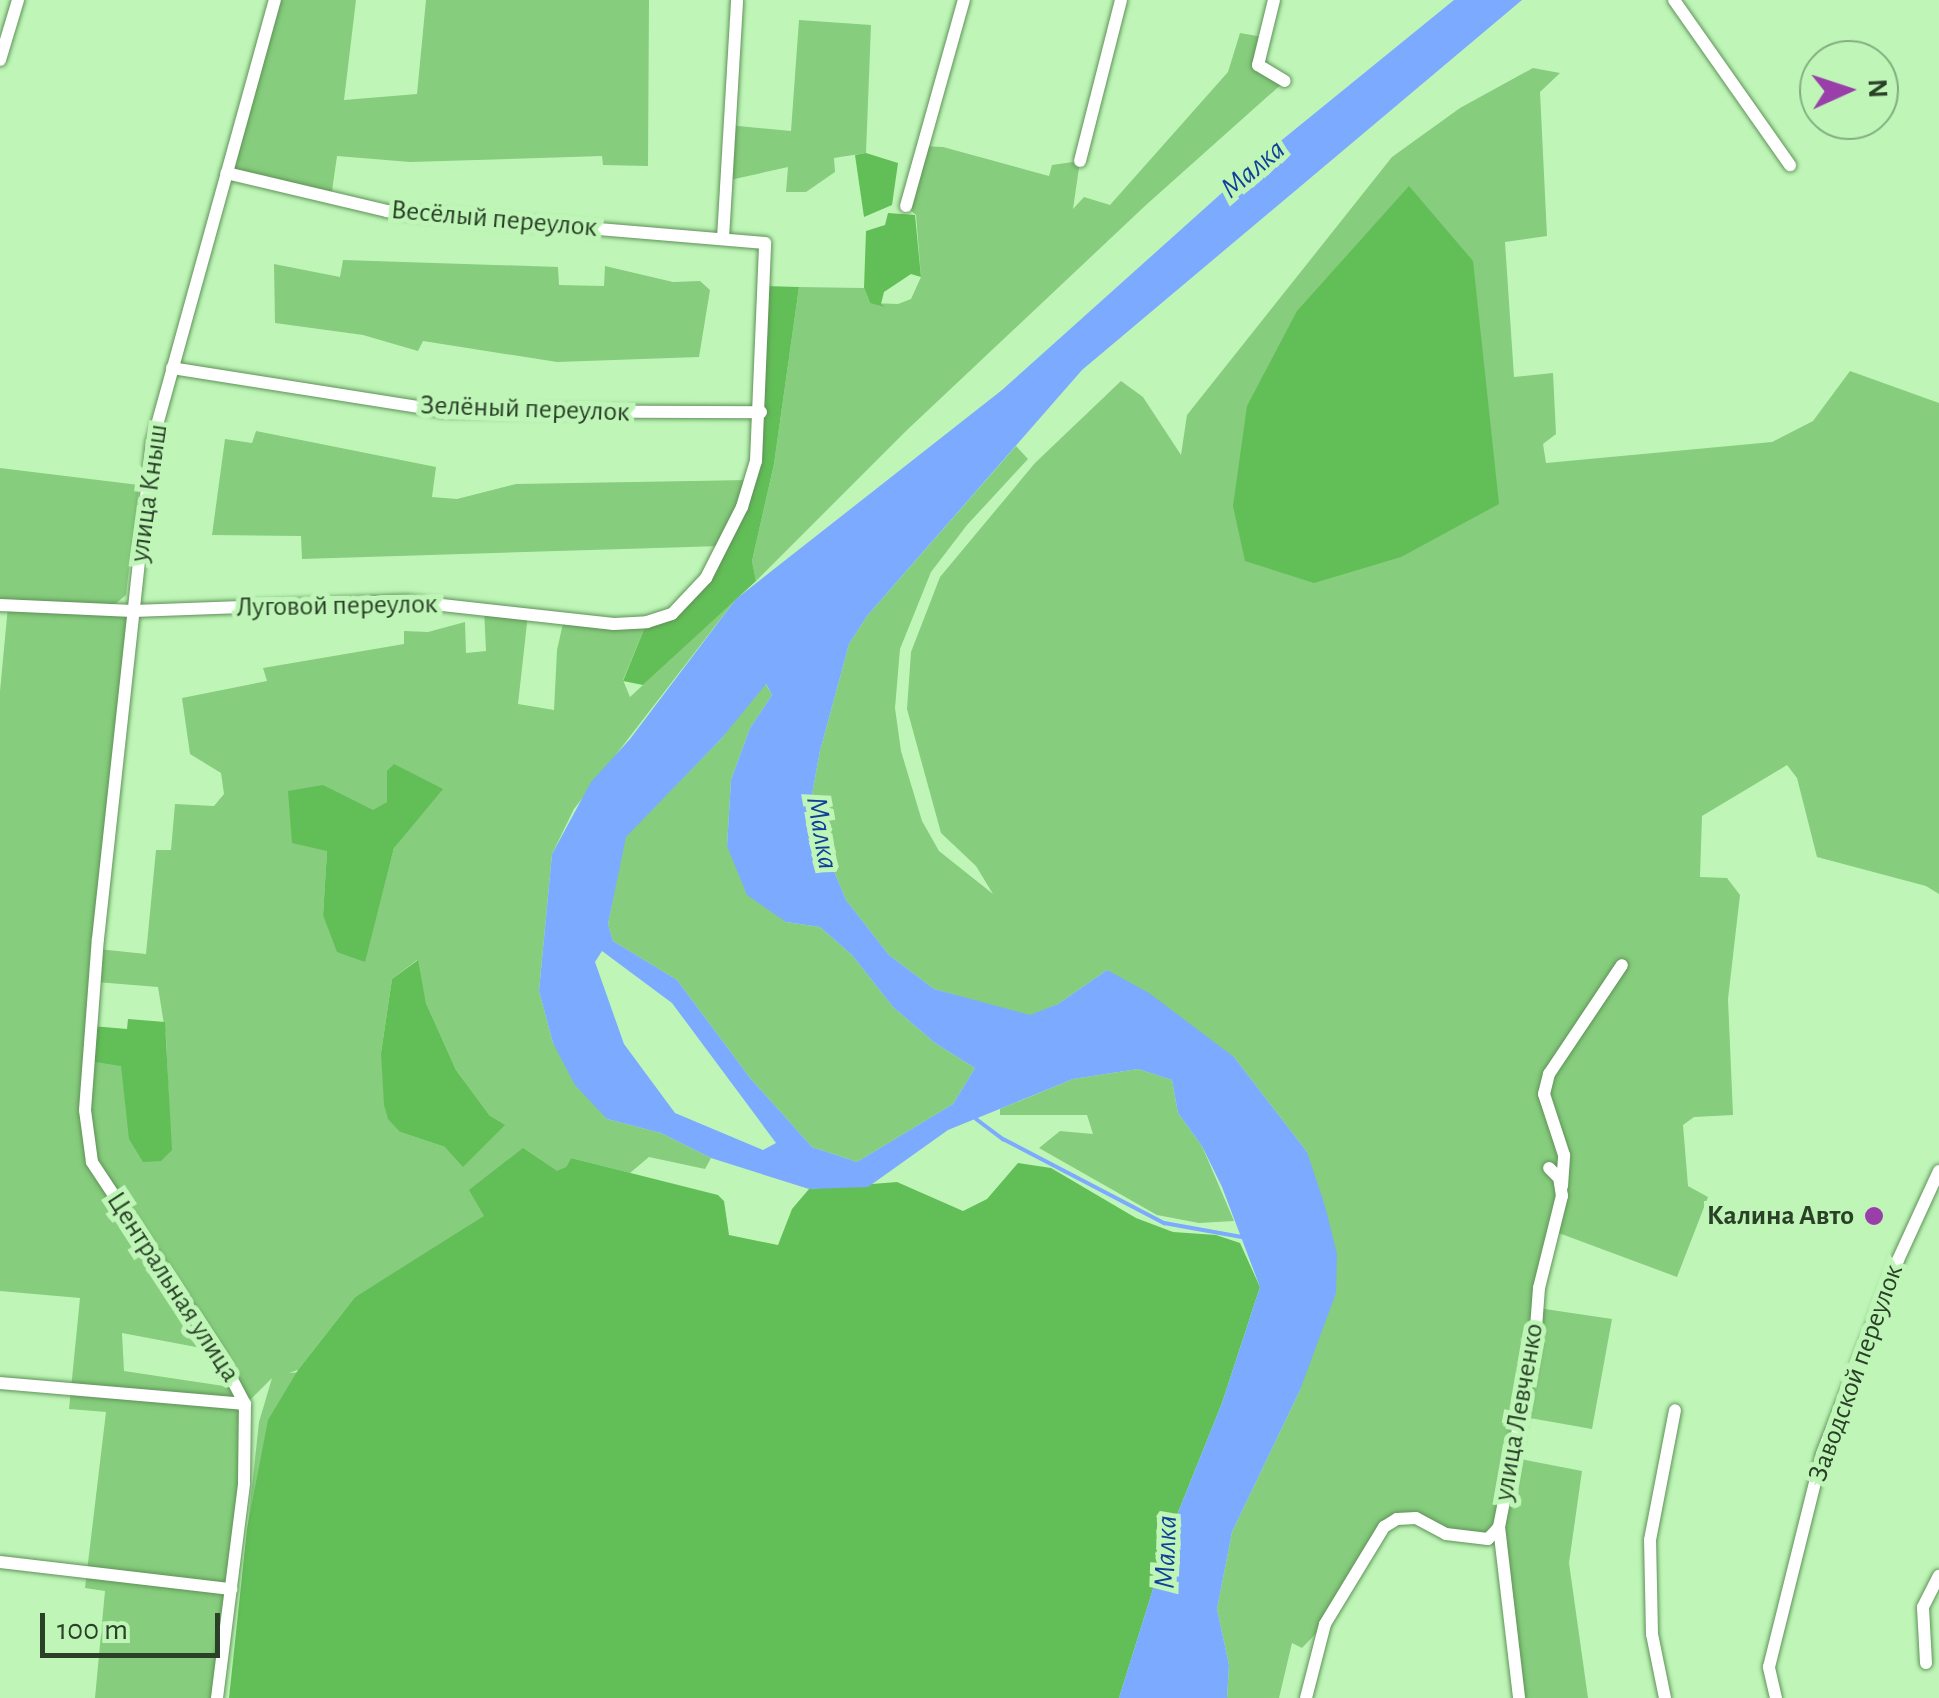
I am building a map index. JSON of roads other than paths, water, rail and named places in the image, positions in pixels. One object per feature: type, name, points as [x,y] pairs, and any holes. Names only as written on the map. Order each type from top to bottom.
[{"type":"street","points":[[0,60],[18,0]]},
{"type":"street","name":"улица Кныш","points":[[98,939],[152,443],[274,0]]},
{"type":"street","points":[[723,238],[737,0]]},
{"type":"street","points":[[906,206],[964,0]]},
{"type":"street","points":[[1080,161],[1121,0]]},
{"type":"street","points":[[1274,0],[1258,65],[1285,81]]},
{"type":"street","points":[[1674,0],[1790,166]]},
{"type":"street","name":"Весёлый переулок","points":[[226,173],[386,211],[765,243],[761,412]]},
{"type":"street","name":"Зелёный переулок","points":[[172,368],[442,411],[761,412]]},
{"type":"street","name":"Луговой переулок","points":[[0,605],[134,611],[406,601],[614,624],[646,622],[672,614],[706,578],[742,507],[756,461],[761,412]]},
{"type":"street","name":"Центральная улица","points":[[98,939],[85,1110],[92,1162],[217,1352],[245,1404],[244,1484],[217,1698]]},
{"type":"street","name":"улица Левченко","points":[[1306,1698],[1325,1624],[1384,1527],[1396,1519],[1416,1518],[1446,1534],[1488,1539],[1498,1527],[1534,1341],[1539,1288],[1562,1187],[1564,1155],[1544,1094],[1548,1074],[1622,965]]},
{"type":"street","points":[[1548,1168],[1562,1187]]},
{"type":"street","name":"Заводской переулок","points":[[1776,1698],[1769,1668],[1822,1454],[1898,1260],[1939,1171]]},
{"type":"street","points":[[0,1383],[245,1404]]},
{"type":"street","points":[[1665,1698],[1652,1634],[1650,1540],[1675,1410]]},
{"type":"street","points":[[1498,1527],[1518,1698]]},
{"type":"street","points":[[0,1562],[231,1589]]},
{"type":"street","points":[[1926,1663],[1923,1607],[1939,1576]]},
{"type":"water","name":"Малка","points":[[1454,0],[1522,0],[1082,370],[867,616],[849,644],[820,751],[809,811],[846,900],[889,955],[934,989],[1030,1015],[1058,1004],[1107,970],[1149,993],[1234,1057],[1307,1152],[1337,1254],[1336,1293],[1300,1390],[1232,1532],[1217,1609],[1229,1665],[1227,1698],[1119,1698],[1173,1525],[1222,1403],[1260,1287],[1222,1187],[1202,1146],[1178,1113],[1172,1080],[1138,1069],[1073,1079],[948,1130],[868,1187],[809,1189],[711,1158],[661,1133],[607,1119],[575,1085],[553,1043],[539,991],[552,854],[591,782],[630,739],[736,599],[1002,390],[1272,148]],"holes":[[[766,684],[772,695],[750,728],[731,780],[727,846],[747,895],[786,922],[820,927],[852,955],[893,1007],[935,1043],[975,1068],[953,1104],[857,1162],[812,1147],[750,1078],[677,980],[613,941],[608,924],[626,837],[721,739]],[[602,951],[672,1003],[776,1143],[763,1150],[675,1113],[624,1044],[595,962]]]},
{"type":"waterway","points":[[976,1119],[1003,1139],[1164,1223],[1242,1237]]},
{"type":"place","name":"Калина Авто","points":[[1874,1216]]}]
